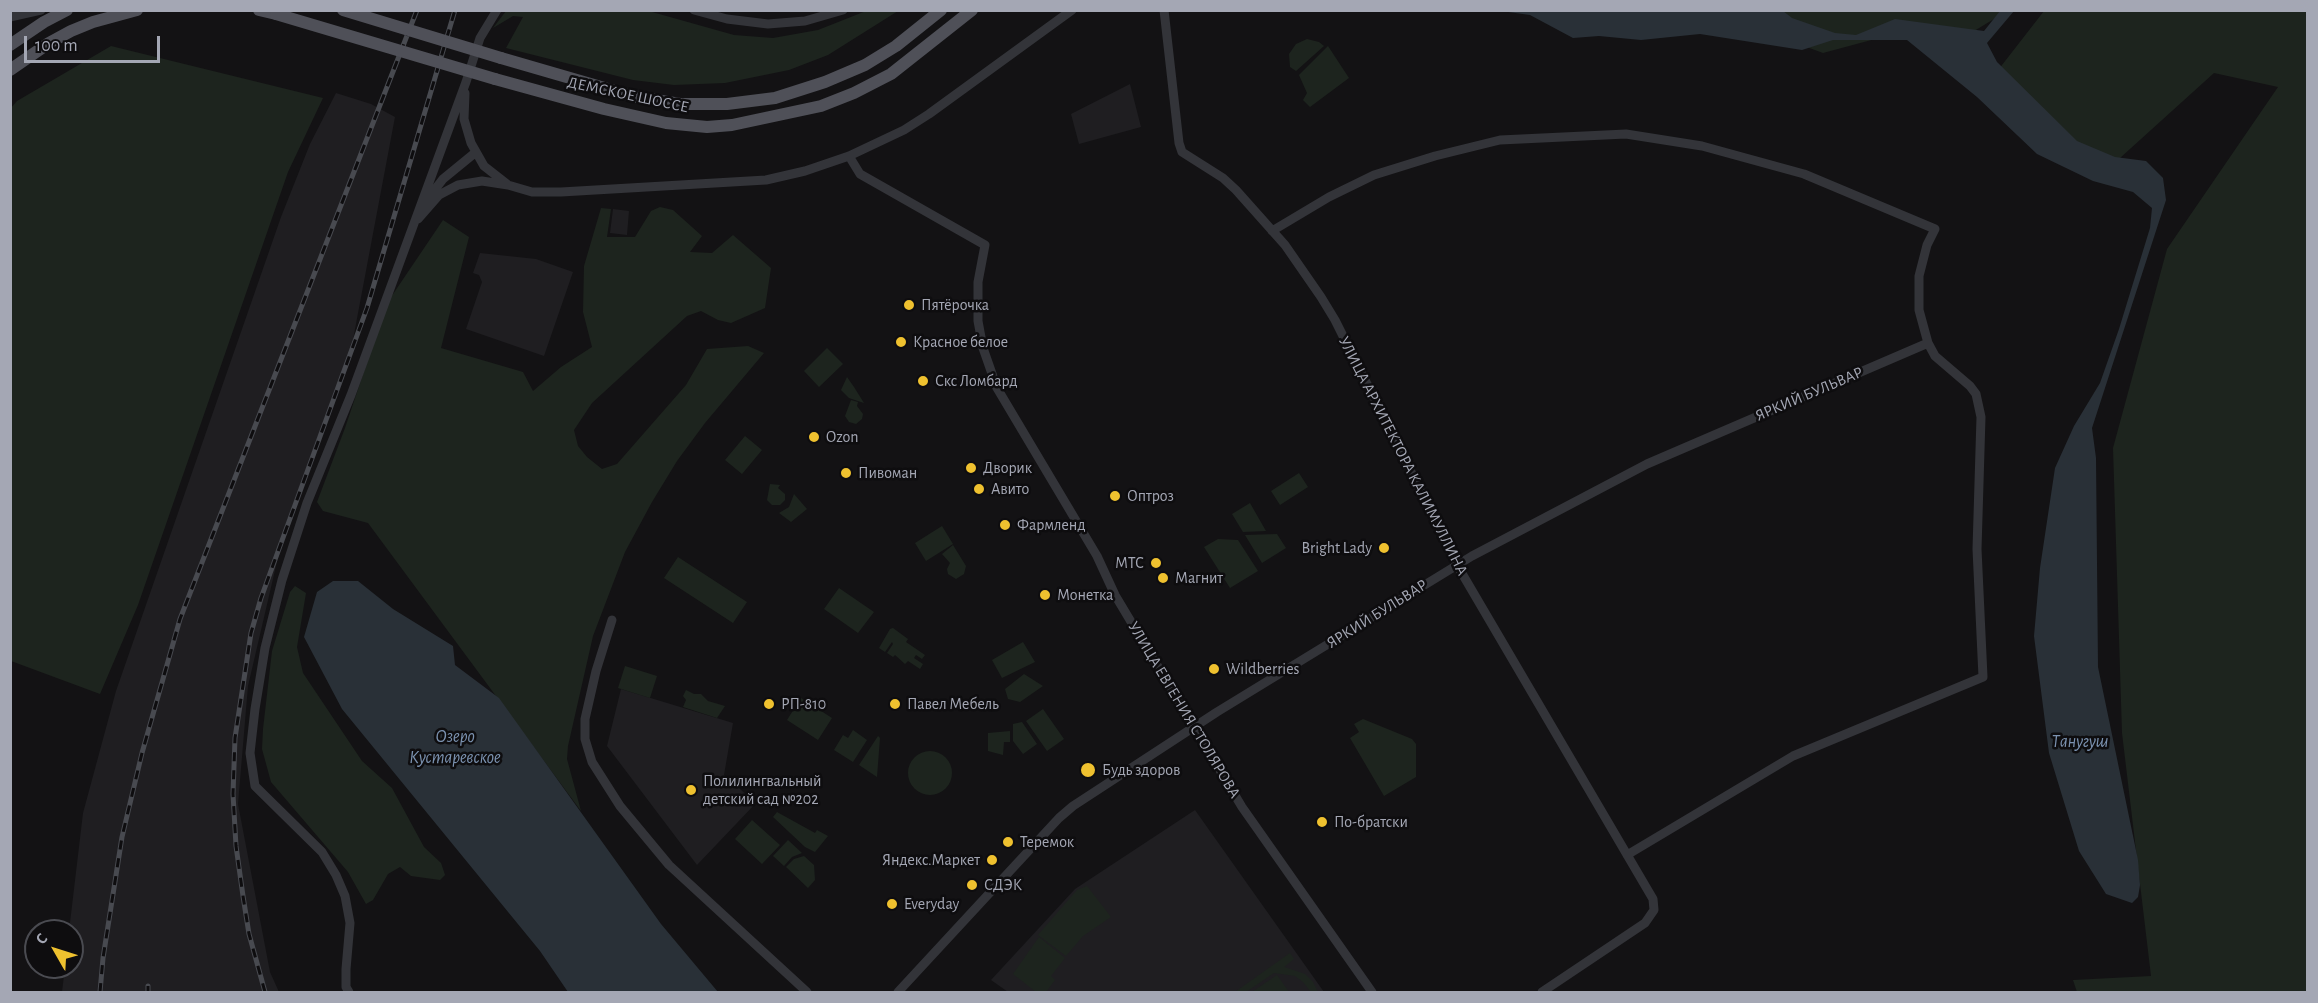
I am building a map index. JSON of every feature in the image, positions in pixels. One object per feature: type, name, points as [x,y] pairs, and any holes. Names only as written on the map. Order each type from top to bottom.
[{"type":"main road","points":[[10,45],[44,22],[67,10]]},
{"type":"main road","points":[[10,69],[71,31],[93,22],[137,10]]},
{"type":"main road","name":"ДЕМСКОЕ ШОССЕ","points":[[259,10],[604,109],[666,123],[707,128],[732,126],[821,106],[854,93],[891,74],[972,10]]},
{"type":"main road","name":"ДЕМСКОЕ ШОССЕ","points":[[343,10],[632,96],[680,104],[727,104],[775,98],[825,82],[865,65],[896,46],[941,10]]},
{"type":"street","points":[[10,17],[41,10]]},
{"type":"street","points":[[349,993],[346,987],[346,969],[350,923],[345,896],[336,874],[322,852],[255,786],[250,753],[255,709],[265,648],[282,580],[308,503],[351,395],[480,38],[496,10]]},
{"type":"street","points":[[694,10],[727,19],[768,24],[805,21],[843,10]]},
{"type":"street","points":[[411,228],[439,195],[458,185],[482,181],[532,192],[561,192],[766,180],[806,171],[849,156],[903,130],[929,114],[1072,10]]},
{"type":"street","name":"УЛИЦА АРХИТЕКТОРА КАЛИМУЛЛИНА","points":[[1164,10],[1180,148],[1185,155],[1209,168],[1236,190],[1303,269],[1335,320],[1458,565],[1653,900],[1655,907],[1653,914],[1645,923],[1542,993]]},
{"type":"street","points":[[466,82],[464,119],[471,143],[484,166],[508,185]]},
{"type":"street","points":[[1272,231],[1329,197],[1374,175],[1435,156],[1500,140],[1626,134],[1702,146],[1804,174],[1935,229],[1927,245],[1919,276],[1919,310],[1928,343],[1935,356],[1970,386],[1979,404],[1981,417],[1977,549],[1983,677],[1793,756],[1627,855]]},
{"type":"street","points":[[411,228],[422,206],[443,179],[476,152]]},
{"type":"street","name":"УЛИЦА ЕВГЕНИЯ СТОЛЯРОВА","points":[[849,156],[860,174],[985,245],[978,282],[978,321],[983,348],[997,388],[1243,809],[1372,993]]},
{"type":"street","name":"ЯРКИЙ БУЛЬВАР","points":[[898,993],[1059,818],[1194,727],[1458,565],[1647,464],[1928,343]]},
{"type":"street","points":[[612,620],[596,671],[585,719],[585,740],[592,762],[620,806],[669,865],[807,993]]},
{"type":"shaded area","points":[[645,10],[734,35],[773,38],[818,30],[866,11],[898,11],[828,55],[789,70],[725,83],[674,85],[633,80],[506,48],[523,17],[513,16],[493,28],[506,11]]},
{"type":"shaded area","points":[[1709,11],[2007,11],[1943,50],[1890,35],[1823,53]]},
{"type":"shaded area","points":[[2044,11],[2307,11],[2307,992],[2077,992],[2073,980],[2151,976],[2122,733],[2113,448],[2167,249],[2278,87],[2214,73],[2099,177],[1995,74]]},
{"type":"shaded area","points":[[1307,39],[1324,46],[1296,71],[1290,67],[1289,54],[1296,44]]},
{"type":"shaded area","points":[[111,46],[323,98],[288,172],[138,605],[100,694],[11,661],[10,109],[17,101]]},
{"type":"shaded area","points":[[1328,46],[1349,78],[1310,107],[1303,100],[1307,93],[1299,75]]},
{"type":"shaded area","points":[[1130,84],[1141,127],[1079,144],[1071,114]]},
{"type":"shaded area","points":[[336,93],[371,104],[395,117],[352,345],[286,523],[248,686],[238,804],[270,972],[279,992],[62,992],[64,979],[84,979],[84,919],[70,919],[83,813],[116,691],[281,217],[310,144]]},
{"type":"shaded area","points":[[660,207],[673,210],[702,236],[690,252],[712,253],[733,235],[771,268],[765,308],[731,323],[718,320],[701,311],[687,316],[592,403],[574,430],[578,446],[602,469],[617,464],[686,385],[707,349],[748,346],[764,353],[705,423],[677,461],[625,552],[593,636],[568,746],[567,759],[581,811],[368,523],[323,511],[317,502],[345,428],[387,303],[443,220],[469,237],[441,348],[523,372],[533,391],[561,367],[592,347],[583,312],[584,266],[601,208],[611,209],[607,237],[635,237],[651,211]]},
{"type":"shaded area","points":[[613,209],[629,211],[627,235],[610,233]]},
{"type":"shaded area","points":[[480,253],[536,259],[573,272],[544,356],[466,329],[482,282],[479,275],[473,273]]},
{"type":"shaded area","points":[[827,348],[843,364],[819,387],[804,371]]},
{"type":"shaded area","points":[[847,377],[864,403],[849,398],[841,390]]},
{"type":"shaded area","points":[[851,400],[858,402],[857,406],[863,414],[862,419],[856,424],[849,422],[845,416]]},
{"type":"shaded area","points":[[745,436],[762,450],[742,474],[725,460]]},
{"type":"shaded area","points":[[1299,473],[1308,487],[1280,505],[1271,491]]},
{"type":"shaded area","points":[[770,484],[780,485],[778,488],[785,494],[785,500],[780,505],[772,505],[767,500]]},
{"type":"shaded area","points":[[794,494],[807,509],[791,522],[779,513],[789,507]]},
{"type":"shaded area","points":[[1250,503],[1266,531],[1243,532],[1232,514]]},
{"type":"shaded area","points":[[942,526],[953,544],[926,561],[915,543]]},
{"type":"shaded area","points":[[1277,534],[1286,548],[1262,563],[1245,535]]},
{"type":"shaded area","points":[[1218,539],[1238,540],[1258,571],[1230,588],[1204,547]]},
{"type":"shaded area","points":[[953,545],[966,566],[964,574],[956,579],[948,574],[947,569],[950,563],[942,554]]},
{"type":"shaded area","points":[[678,557],[747,602],[733,623],[664,578]]},
{"type":"shaded area","points":[[295,586],[306,593],[297,647],[303,673],[362,761],[392,788],[424,847],[441,863],[445,875],[440,880],[411,876],[400,867],[388,874],[373,900],[366,904],[348,872],[271,782],[262,749],[272,651],[290,592]]},
{"type":"shaded area","points":[[839,588],[874,612],[858,633],[824,609]]},
{"type":"shaded area","points":[[893,628],[908,639],[906,642],[925,655],[922,659],[916,655],[914,658],[923,664],[920,669],[908,661],[905,664],[895,655],[893,657],[887,653],[892,642],[885,652],[879,648],[890,629]]},
{"type":"shaded area","points":[[1023,642],[1035,662],[1002,678],[992,660]]},
{"type":"shaded area","points":[[625,666],[657,676],[650,698],[618,688]]},
{"type":"shaded area","points":[[1024,674],[1043,686],[1020,702],[1008,699],[1005,689]]},
{"type":"shaded area","name":"Полилингвальный детский сад №202","points":[[621,689],[733,723],[724,775],[756,803],[697,865],[607,746]]},
{"type":"shaded area","points":[[686,690],[694,694],[701,694],[708,701],[725,706],[717,718],[683,707],[686,700],[683,696]]},
{"type":"shaded area","points":[[801,698],[832,718],[818,740],[787,720]]},
{"type":"shaded area","points":[[1043,709],[1064,739],[1047,751],[1026,721]]},
{"type":"shaded area","points":[[1363,719],[1412,739],[1416,744],[1416,777],[1384,796],[1350,738],[1359,732],[1354,724]]},
{"type":"shaded area","points":[[1022,722],[1037,744],[1023,754],[1013,741],[1013,724]]},
{"type":"shaded area","points":[[853,730],[867,740],[853,762],[834,750],[843,735],[848,738]]},
{"type":"shaded area","points":[[1010,731],[1010,742],[1004,742],[1003,755],[988,751],[988,733]]},
{"type":"shaded area","points":[[878,736],[880,738],[877,777],[859,765]]},
{"type":"shaded area","points":[[930,751],[939,752],[946,757],[951,764],[951,782],[946,789],[939,794],[930,795],[921,794],[914,789],[909,782],[908,773],[909,764],[914,757],[921,752]]},
{"type":"shaded area","points":[[1195,810],[1324,992],[1008,992],[991,980],[1075,889]]},
{"type":"shaded area","points":[[777,812],[815,833],[817,830],[828,836],[815,852],[805,847],[773,817]]},
{"type":"shaded area","points":[[752,820],[780,845],[762,864],[735,839]]},
{"type":"shaded area","points":[[788,840],[802,853],[792,857],[784,866],[773,856]]},
{"type":"shaded area","points":[[804,856],[814,865],[815,880],[808,888],[786,867],[794,859]]},
{"type":"shaded area","points":[[1087,886],[1111,917],[1083,936],[1066,956],[1038,935],[1077,890]]},
{"type":"shaded area","points":[[1039,937],[1065,958],[1051,976],[1055,980],[1046,992],[1036,992],[1013,974]]},
{"type":"shaded area","points":[[1290,953],[1294,959],[1284,967],[1305,974],[1313,982],[1318,992],[1311,992],[1295,976],[1274,973],[1246,992],[1235,992]]},
{"type":"shaded area","points":[[1277,975],[1289,992],[1252,992]]},
{"type":"water","name":"Танугуш","points":[[1501,11],[1783,11],[1792,18],[1835,33],[1856,35],[1895,19],[1984,31],[2000,11],[2014,11],[1987,43],[1997,62],[2077,141],[2115,157],[2146,161],[2163,178],[2166,200],[2092,428],[2096,458],[2098,667],[2138,860],[2140,885],[2138,897],[2132,903],[2106,894],[2079,851],[2049,753],[2034,636],[2040,568],[2055,468],[2074,426],[2100,383],[2150,228],[2152,208],[2133,192],[2093,181],[2037,154],[1977,97],[1907,40],[1833,40],[1802,50],[1700,34],[1641,40],[1599,36],[1573,38],[1530,15]]},
{"type":"water","name":"Озеро Кустаревское","points":[[333,581],[358,581],[393,609],[453,646],[455,665],[499,698],[661,924],[718,992],[568,992],[540,951],[342,709],[304,637],[317,592]]},
{"type":"railway","points":[[100,992],[103,958],[122,837],[142,753],[180,619],[417,10]]},
{"type":"railway","points":[[265,992],[249,934],[236,846],[233,794],[235,738],[251,633],[261,598],[367,308],[455,10]]},
{"type":"railway","points":[[148,986],[148,992]]},
{"type":"place","name":"Пятёрочка","points":[[909,305]]},
{"type":"place","name":"Красное белое","points":[[901,342]]},
{"type":"place","name":"Скс Ломбард","points":[[923,381]]},
{"type":"place","name":"Ozon","points":[[814,437]]},
{"type":"place","name":"Дворик","points":[[971,468]]},
{"type":"place","name":"Пивоман","points":[[846,473]]},
{"type":"place","name":"Авито","points":[[979,489]]},
{"type":"place","name":"Оптроз","points":[[1115,496]]},
{"type":"place","name":"Фармленд","points":[[1005,525]]},
{"type":"place","name":"Bright Lady","points":[[1384,548]]},
{"type":"place","name":"МТС","points":[[1156,563]]},
{"type":"place","name":"Магнит","points":[[1163,578]]},
{"type":"place","name":"Монетка","points":[[1045,595]]},
{"type":"place","name":"Wildberries","points":[[1214,669]]},
{"type":"place","name":"РП-810","points":[[769,704]]},
{"type":"place","name":"Павел Мебель","points":[[895,704]]},
{"type":"place","name":"Будь здоров","points":[[1088,770]]},
{"type":"place","name":"Полилингвальный детский сад №202","points":[[691,790]]},
{"type":"place","name":"По-братски","points":[[1322,822]]},
{"type":"place","name":"Теремок","points":[[1008,842]]},
{"type":"place","name":"Яндекс.Маркет","points":[[992,860]]},
{"type":"place","name":"СДЭК","points":[[972,885]]},
{"type":"place","name":"Everyday","points":[[892,904]]}]
